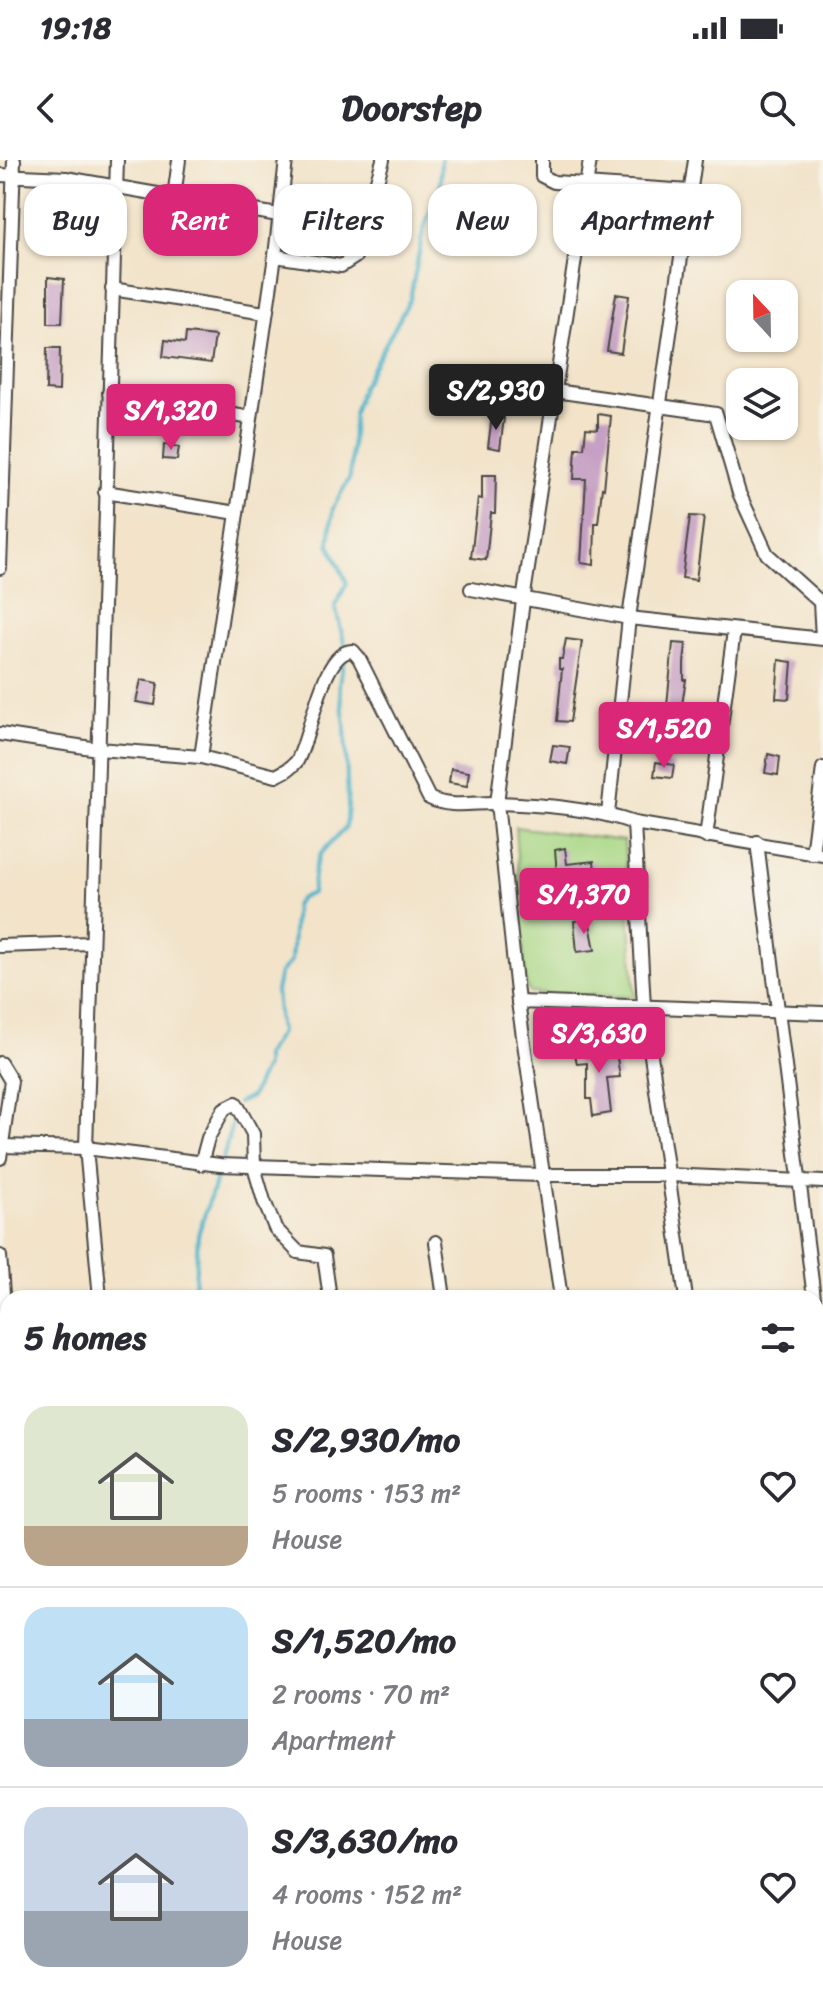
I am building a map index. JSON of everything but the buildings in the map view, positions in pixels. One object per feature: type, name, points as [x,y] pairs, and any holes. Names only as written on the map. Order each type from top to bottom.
[{"type":"street","points":[[0,568],[7,175],[14,160]]},
{"type":"street","points":[[116,184],[117,160]]},
{"type":"street","points":[[176,184],[179,160]]},
{"type":"street","points":[[283,184],[286,160]]},
{"type":"street","points":[[376,184],[383,160]]},
{"type":"street","points":[[542,160],[542,176],[554,182],[587,184],[590,160]]},
{"type":"street","points":[[691,184],[695,160]]},
{"type":"street","points":[[7,175],[66,178],[99,184]]},
{"type":"street","points":[[99,1290],[86,1148],[113,256]]},
{"type":"street","points":[[201,757],[275,256],[341,266],[355,256]]},
{"type":"street","points":[[560,1290],[518,1002],[497,803],[523,601],[576,256]]},
{"type":"street","points":[[608,814],[629,618],[681,256]]},
{"type":"street","points":[[112,289],[265,313]]},
{"type":"street","points":[[471,589],[523,601],[629,618],[822,638],[820,602],[767,554],[739,493],[716,414],[555,391],[491,387]]},
{"type":"street","points":[[109,393],[251,418]]},
{"type":"street","points":[[105,492],[237,513]]},
{"type":"street","points":[[706,837],[734,631]]},
{"type":"street","points":[[0,734],[98,749],[201,757],[276,776],[296,763],[310,729],[326,674],[335,658],[346,651],[353,651],[429,798],[441,804],[497,803],[608,814],[634,823],[706,837],[757,842],[818,854],[823,768]]},
{"type":"street","points":[[634,823],[644,1007],[685,1290]]},
{"type":"street","points":[[757,842],[799,1181],[816,1290]]},
{"type":"street","points":[[0,946],[91,943]]},
{"type":"street","points":[[518,1002],[823,1013]]},
{"type":"street","points":[[0,1063],[11,1081],[0,1158]]},
{"type":"street","points":[[201,1164],[208,1138],[224,1109],[236,1103],[253,1134],[254,1167],[275,1228],[298,1252],[324,1256],[329,1290]]},
{"type":"street","points":[[1,1146],[86,1148],[201,1164],[254,1167],[541,1175],[668,1175],[823,1182]]},
{"type":"street","points":[[436,1242],[443,1290]]},
{"type":"street","points":[[0,1256],[3,1290]]},
{"type":"green space","points":[[515,827],[624,841],[635,997],[530,993],[526,985]]},
{"type":"waterway","points":[[346,650],[335,606],[347,583],[329,544],[333,508],[350,477],[354,413],[362,387],[410,299],[428,216],[440,195],[441,160]]},
{"type":"waterway","points":[[238,1103],[251,1097],[265,1067],[265,1056],[280,1033],[276,991],[280,973],[291,961],[295,905],[312,893],[320,854],[346,827],[345,725],[339,684],[344,659]]},
{"type":"waterway","points":[[191,1290],[195,1283],[198,1235],[235,1111]]}]
